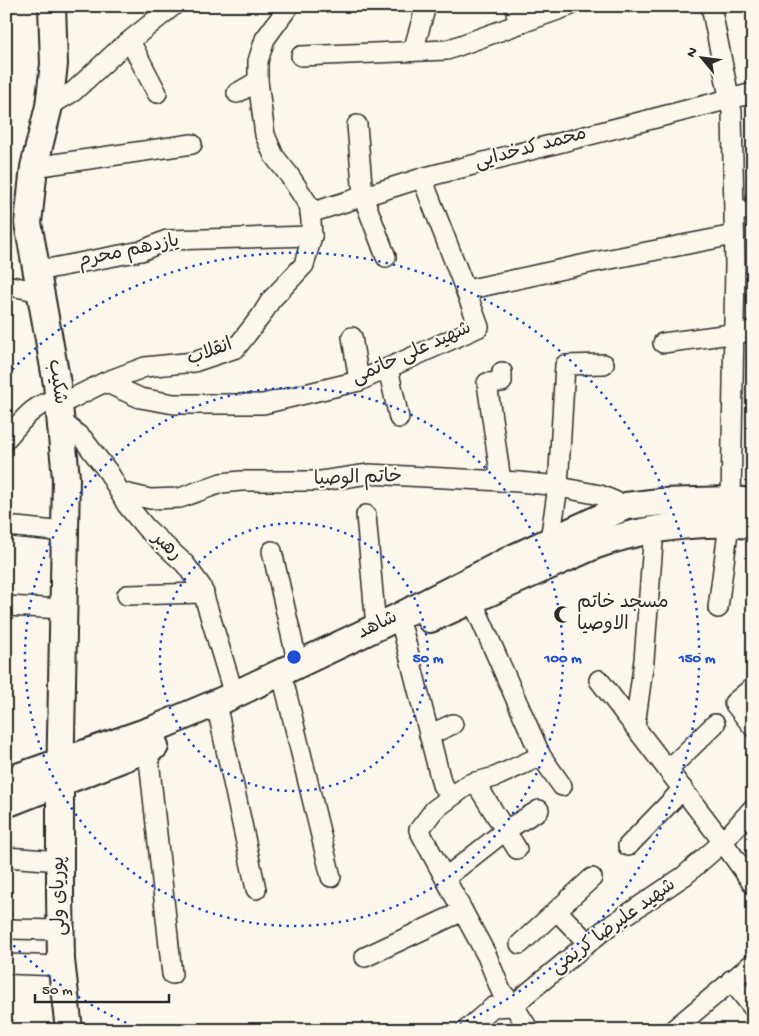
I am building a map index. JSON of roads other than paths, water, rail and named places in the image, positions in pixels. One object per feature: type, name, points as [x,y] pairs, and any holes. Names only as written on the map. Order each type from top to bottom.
[{"type":"main road","name":"شکیب","points":[[52,6],[54,64],[49,106],[34,167],[28,223],[59,408],[66,478],[60,772]]},
{"type":"main road","name":"شاهد","points":[[6,804],[60,772],[298,665],[550,540],[626,506],[660,502],[741,513]]},
{"type":"main road","name":"شاهد","points":[[6,781],[60,772],[148,750],[403,631],[615,538],[741,513]]},
{"type":"main road","name":"پوریای ولی","points":[[60,772],[62,966],[69,1030]]},
{"type":"street","points":[[49,106],[74,91],[172,6]]},
{"type":"street","points":[[289,6],[265,39],[258,61],[258,81],[265,135],[274,156],[289,175],[310,210]]},
{"type":"street","points":[[413,51],[426,6]]},
{"type":"street","points":[[301,56],[447,50],[516,15],[569,6]]},
{"type":"street","points":[[711,6],[732,112],[734,333],[741,513],[718,608]]},
{"type":"street","points":[[130,41],[157,93]]},
{"type":"street","points":[[237,93],[258,81]]},
{"type":"street","name":"محمد کدخدایی","points":[[310,210],[422,178],[753,93]]},
{"type":"street","points":[[357,125],[363,196],[386,257]]},
{"type":"street","points":[[34,167],[192,144]]},
{"type":"street","name":"شهید علی حاتمی","points":[[105,382],[140,398],[174,404],[263,404],[359,381],[478,327],[466,290],[422,178]]},
{"type":"street","points":[[734,211],[753,209]]},
{"type":"street","name":"انقلاب","points":[[6,439],[26,416],[41,404],[59,408],[105,382],[145,367],[194,362],[236,348],[272,300],[304,265],[312,236],[310,210]]},
{"type":"street","name":"یازدهم محرم","points":[[39,282],[141,251],[168,240],[312,236]]},
{"type":"street","points":[[466,290],[596,262],[734,236]]},
{"type":"street","points":[[6,286],[39,282]]},
{"type":"street","points":[[663,344],[753,331]]},
{"type":"street","points":[[352,337],[359,381]]},
{"type":"street","points":[[550,540],[558,487],[565,365],[604,364]]},
{"type":"street","points":[[388,368],[399,418]]},
{"type":"street","points":[[501,481],[487,383],[502,382],[502,372]]},
{"type":"street","name":"رهبر","points":[[59,408],[109,473],[127,505],[146,528],[185,564],[202,586],[234,695]]},
{"type":"street","name":"خاتم الوصیا","points":[[120,492],[150,499],[180,498],[221,483],[241,481],[321,481],[369,474],[541,484],[571,488],[600,495],[626,506]]},
{"type":"street","points":[[366,515],[376,627]]},
{"type":"street","points":[[6,526],[65,532]]},
{"type":"street","points":[[635,726],[644,660],[654,530]]},
{"type":"street","points":[[272,551],[298,665]]},
{"type":"street","points":[[127,595],[204,593]]},
{"type":"street","points":[[472,600],[541,756],[562,786]]},
{"type":"street","points":[[6,606],[64,608]]},
{"type":"street","points":[[403,631],[442,785],[453,795]]},
{"type":"street","points":[[599,680],[753,884]]},
{"type":"street","points":[[285,687],[331,877]]},
{"type":"street","points":[[753,687],[734,703],[753,727]]},
{"type":"street","points":[[219,717],[256,889]]},
{"type":"street","points":[[429,735],[453,724]]},
{"type":"street","points":[[668,770],[715,724]]},
{"type":"street","points":[[148,750],[172,974]]},
{"type":"street","points":[[529,1030],[514,1006],[501,991],[464,911],[419,830],[434,810],[469,784],[495,777],[541,756]]},
{"type":"street","points":[[475,782],[517,849]]},
{"type":"street","points":[[628,846],[683,789]]},
{"type":"street","name":"شهید علیرضا کریمی","points":[[514,1006],[604,930],[684,876],[723,842],[753,808]]},
{"type":"street","points":[[445,878],[506,830],[539,810]]},
{"type":"street","points":[[6,857],[60,860]]},
{"type":"street","points":[[520,944],[592,878]]},
{"type":"street","points":[[365,957],[464,911]]},
{"type":"street","points":[[557,911],[588,943]]},
{"type":"street","points":[[6,929],[61,930]]},
{"type":"street","points":[[672,1030],[730,980],[753,963]]},
{"type":"street","points":[[6,964],[62,966]]},
{"type":"street","points":[[730,980],[753,1008]]},
{"type":"street","points":[[466,1030],[493,1007],[514,1006]]},
{"type":"place","name":"مسجد خاتم الاوصیا","points":[[563,614]]}]
